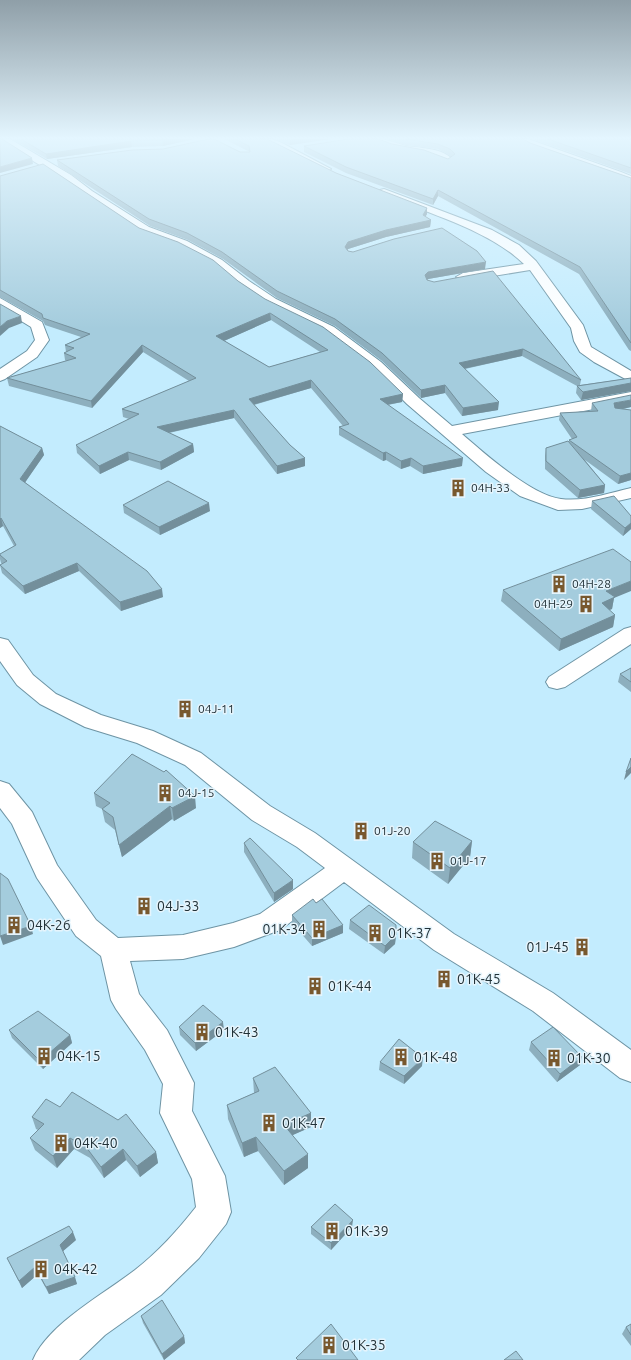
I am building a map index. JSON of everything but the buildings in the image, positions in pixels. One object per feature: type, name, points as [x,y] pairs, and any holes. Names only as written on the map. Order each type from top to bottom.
[{"type":"street","points":[[103,202],[145,230],[183,244],[212,260],[271,302],[329,330],[376,365],[413,401],[492,468],[526,492],[558,504],[582,504],[631,493]]},
{"type":"street","points":[[409,202],[500,239],[515,248],[533,266],[578,328],[585,349],[599,359],[631,377]]},
{"type":"street","points":[[446,229],[464,224]]},
{"type":"street","points":[[447,280],[533,266]]},
{"type":"street","points":[[0,302],[38,325],[42,340],[32,354],[0,376]]},
{"type":"street","points":[[450,431],[631,397]]},
{"type":"street","points":[[557,682],[631,634]]},
{"type":"street","points":[[0,646],[25,680],[48,699],[93,721],[145,737],[193,759],[261,813],[306,840],[444,942],[543,1002],[631,1068]]},
{"type":"street","points":[[0,790],[23,819],[46,871],[86,928],[113,950],[126,1000],[156,1040],[179,1083],[176,1113],[208,1176],[214,1212],[187,1246],[148,1282],[92,1322],[52,1360]]},
{"type":"street","points":[[113,950],[184,947],[234,935],[270,922],[344,868]]},
{"type":"place","name":"04H-33","points":[[458,488]]},
{"type":"place","name":"04H-28","points":[[559,584]]},
{"type":"place","name":"04H-29","points":[[586,604]]},
{"type":"place","name":"04J-11","points":[[185,709]]},
{"type":"place","name":"04J-15","points":[[165,793]]},
{"type":"place","name":"01J-20","points":[[361,831]]},
{"type":"place","name":"01J-17","points":[[437,861]]},
{"type":"place","name":"04J-33","points":[[144,906]]},
{"type":"place","name":"04K-26","points":[[14,925]]},
{"type":"place","name":"01K-34","points":[[319,929]]},
{"type":"place","name":"01K-37","points":[[375,933]]},
{"type":"place","name":"01J-45","points":[[582,947]]},
{"type":"place","name":"01K-45","points":[[444,979]]},
{"type":"place","name":"01K-44","points":[[315,986]]},
{"type":"place","name":"01K-43","points":[[202,1032]]},
{"type":"place","name":"04K-15","points":[[44,1056]]},
{"type":"place","name":"01K-48","points":[[401,1057]]},
{"type":"place","name":"01K-30","points":[[554,1058]]},
{"type":"place","name":"01K-47","points":[[269,1123]]},
{"type":"place","name":"04K-40","points":[[61,1143]]},
{"type":"place","name":"01K-39","points":[[332,1231]]},
{"type":"place","name":"04K-42","points":[[41,1269]]},
{"type":"place","name":"01K-35","points":[[329,1345]]}]
